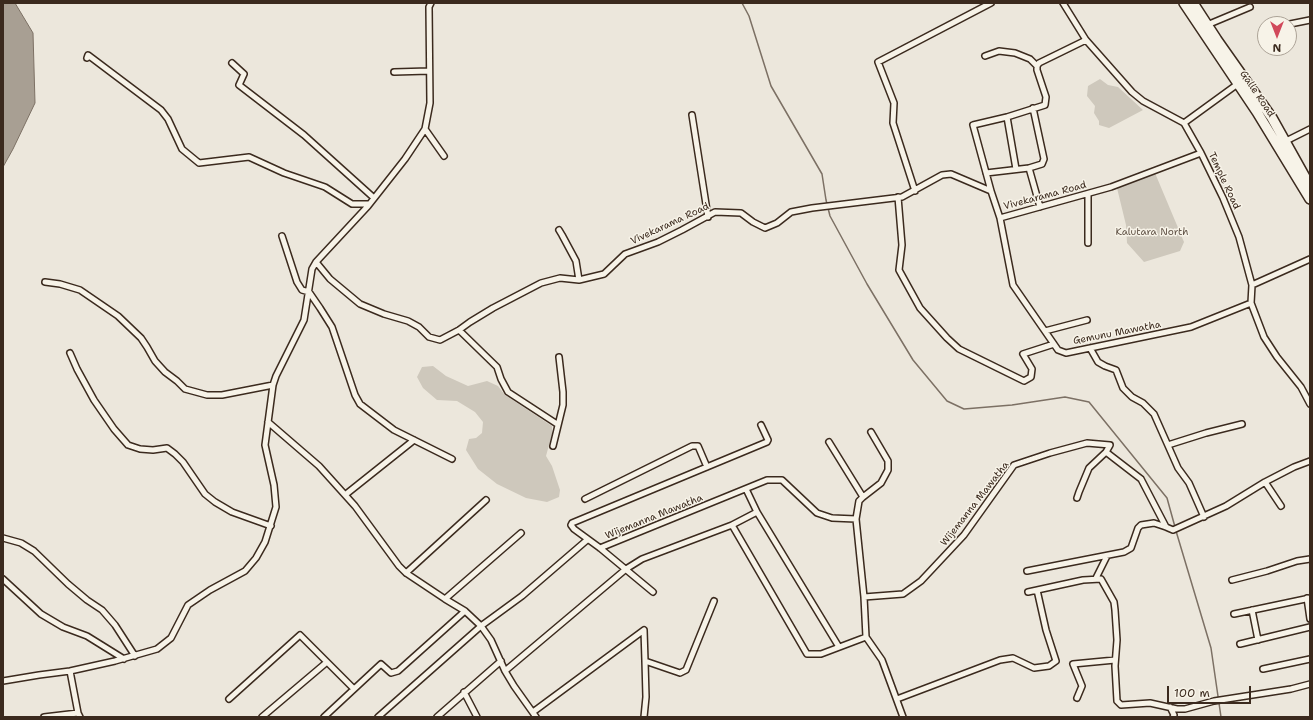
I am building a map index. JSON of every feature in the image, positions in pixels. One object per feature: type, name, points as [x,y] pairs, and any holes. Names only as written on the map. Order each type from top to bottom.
[{"type":"highway","name":"Galle Road","points":[[1184,3],[1241,82],[1272,118],[1284,142],[1310,186]]},
{"type":"highway","name":"Galle Road","points":[[1193,3],[1310,199]]},
{"type":"street","points":[[3,681],[39,674],[70,671],[124,659],[157,649],[171,638],[188,605],[210,590],[245,571],[256,558],[265,542],[276,506],[274,485],[265,445],[273,385],[304,320],[312,269],[316,262],[370,204],[405,159],[425,129],[430,103],[429,7],[431,3]]},
{"type":"street","points":[[915,191],[892,123],[894,103],[878,62],[991,3]]},
{"type":"street","points":[[1063,3],[1086,40],[1132,92],[1143,101],[1184,123],[1241,82]]},
{"type":"street","points":[[1207,25],[1250,7]]},
{"type":"street","points":[[1297,23],[1310,20]]},
{"type":"street","points":[[1037,66],[1039,63],[1086,40]]},
{"type":"street","points":[[985,56],[999,51],[1015,53],[1030,59],[1037,66],[1046,97],[1045,105],[1007,117],[973,125],[991,191]]},
{"type":"street","points":[[87,58],[88,55],[161,110],[168,119],[182,149],[199,162],[249,157],[284,173],[325,187],[352,204],[370,204]]},
{"type":"street","points":[[232,63],[244,74],[239,85],[304,135],[374,198]]},
{"type":"street","points":[[394,72],[430,72]]},
{"type":"street","points":[[986,173],[1029,168],[1042,164],[1044,159],[1033,108]]},
{"type":"street","points":[[692,115],[708,217]]},
{"type":"street","points":[[1007,117],[1016,169]]},
{"type":"street","name":"Temple Road","points":[[1184,123],[1201,153],[1223,198],[1239,238],[1252,285],[1251,303],[1264,337],[1276,357],[1301,387],[1310,404]]},
{"type":"street","points":[[425,129],[444,156]]},
{"type":"street","points":[[1284,142],[1310,129]]},
{"type":"street","name":"Vivekarama Road","points":[[316,262],[330,279],[360,304],[384,314],[408,321],[419,327],[429,337],[440,340],[459,330],[493,308],[541,283],[560,278],[579,280],[604,274],[625,254],[658,242],[715,212],[741,213],[753,222],[765,228],[778,223],[791,212],[816,207],[898,197],[915,191],[942,175],[951,174],[991,191],[1000,218],[1111,187],[1201,153]]},
{"type":"street","points":[[1029,168],[1040,207]]},
{"type":"street","points":[[1088,194],[1088,243]]},
{"type":"street","points":[[898,197],[902,245],[899,270],[920,308],[947,338],[960,349],[1024,381],[1031,377],[1032,369],[1023,354],[1054,344]]},
{"type":"street","name":"Gemunu Mawatha","points":[[1000,218],[1013,285],[1058,350],[1066,353],[1191,327],[1251,303]]},
{"type":"street","points":[[558,230],[576,261],[579,280]]},
{"type":"street","points":[[282,236],[297,282],[302,290],[309,292],[332,327],[355,395],[360,404],[394,430],[452,459]]},
{"type":"street","points":[[1252,285],[1310,259]]},
{"type":"street","points":[[45,282],[60,284],[80,290],[118,316],[141,338],[155,361],[165,372],[185,389],[207,395],[222,395],[273,385]]},
{"type":"street","points":[[1045,331],[1087,320]]},
{"type":"street","points":[[459,330],[497,367],[508,392],[557,424]]},
{"type":"street","points":[[1090,348],[1098,362],[1116,370],[1123,388],[1132,397],[1143,403],[1154,414],[1178,468],[1189,483],[1204,517]]},
{"type":"street","points":[[70,353],[94,400],[114,429],[128,445],[140,449],[153,450],[167,448],[183,462],[205,494],[215,502],[232,512],[271,526]]},
{"type":"street","points":[[553,446],[557,424],[563,405],[559,357]]},
{"type":"street","points":[[268,422],[319,466],[355,506],[399,566],[445,599],[465,611],[481,626],[491,640],[505,671],[535,716],[644,630],[646,697],[644,717]]},
{"type":"street","points":[[1168,445],[1242,424]]},
{"type":"street","points":[[654,592],[574,529],[572,523],[767,442],[768,440],[760,425]]},
{"type":"street","points":[[871,432],[888,461],[888,470],[881,483],[860,501],[856,519],[864,597],[866,637],[882,660],[904,717]]},
{"type":"street","points":[[345,495],[414,440]]},
{"type":"street","points":[[829,442],[863,497]]},
{"type":"street","name":"Wijemanna Mawatha","points":[[864,597],[903,594],[921,581],[964,535],[1014,465],[1050,453],[1088,443],[1110,445],[1106,452],[1141,479],[1166,527]]},
{"type":"street","points":[[585,499],[692,446],[698,446],[708,467]]},
{"type":"street","points":[[1078,498],[1089,468],[1106,452]]},
{"type":"street","points":[[1027,571],[1124,552],[1131,548],[1138,528],[1142,525],[1154,523],[1173,530],[1226,506],[1265,482],[1294,467],[1310,461]]},
{"type":"street","name":"Wijemanna Mawatha","points":[[600,548],[766,480],[782,480],[817,513],[832,518],[856,519]]},
{"type":"street","points":[[1265,482],[1281,506]]},
{"type":"street","points":[[746,489],[757,512],[839,647]]},
{"type":"street","points":[[406,572],[486,500]]},
{"type":"street","points":[[505,671],[626,569],[642,559],[732,525],[757,512]]},
{"type":"street","points":[[732,525],[807,654],[821,654],[866,637]]},
{"type":"street","points":[[445,599],[521,534]]},
{"type":"street","points":[[3,538],[21,543],[34,551],[68,584],[102,610],[114,625],[134,656]]},
{"type":"street","points":[[378,717],[481,626],[522,596],[588,540]]},
{"type":"street","points":[[1096,578],[1107,556]]},
{"type":"street","points":[[1232,580],[1297,561],[1310,559]]},
{"type":"street","points":[[1028,592],[1083,580],[1096,578],[1102,579],[1114,602],[1117,640],[1115,660],[1117,701],[1121,705],[1150,703],[1177,709],[1234,697],[1291,689],[1310,684]]},
{"type":"street","points":[[3,579],[41,614],[63,626],[87,636],[124,659]]},
{"type":"street","points":[[897,699],[1000,660],[1013,658],[1034,668],[1049,666],[1056,661],[1046,630],[1037,590]]},
{"type":"street","points":[[1234,614],[1309,598],[1310,619]]},
{"type":"street","points":[[645,661],[680,673],[686,670],[714,601]]},
{"type":"street","points":[[1252,610],[1258,640]]},
{"type":"street","points":[[324,717],[381,664],[391,673],[398,672],[465,611]]},
{"type":"street","points":[[1240,644],[1310,627]]},
{"type":"street","points":[[229,700],[300,635],[354,689]]},
{"type":"street","points":[[1077,698],[1082,686],[1073,664],[1115,660]]},
{"type":"street","points":[[1263,669],[1310,660]]},
{"type":"street","points":[[438,717],[464,692],[501,661]]},
{"type":"street","points":[[262,717],[326,662]]},
{"type":"street","points":[[44,717],[79,715],[70,671]]},
{"type":"street","points":[[464,692],[477,717]]},
{"type":"street","points":[[1170,707],[1174,715],[1173,717]]},
{"type":"green space","points":[[1100,79],[1108,85],[1118,87],[1143,110],[1109,128],[1099,125],[1099,121],[1094,113],[1095,106],[1087,96],[1088,86]]},
{"type":"green space","name":"Kalutara North","points":[[1155,173],[1184,242],[1180,251],[1144,262],[1127,243],[1126,225],[1117,188]]},
{"type":"green space","points":[[433,366],[446,376],[468,386],[487,381],[498,386],[505,395],[552,426],[552,434],[546,456],[552,466],[560,490],[559,497],[547,502],[526,498],[497,484],[478,469],[466,450],[469,439],[476,438],[482,433],[483,422],[475,412],[457,401],[437,400],[423,388],[417,377],[422,367]]},
{"type":"shaded area","points":[[3,3],[15,3],[33,33],[35,103],[3,167]]},
{"type":"waterway","points":[[742,3],[749,16],[771,86],[822,174],[830,216],[867,284],[913,360],[947,401],[964,409],[1012,405],[1065,397],[1089,402],[1167,498],[1175,527]]},
{"type":"waterway","points":[[1176,531],[1211,648],[1221,717]]}]
